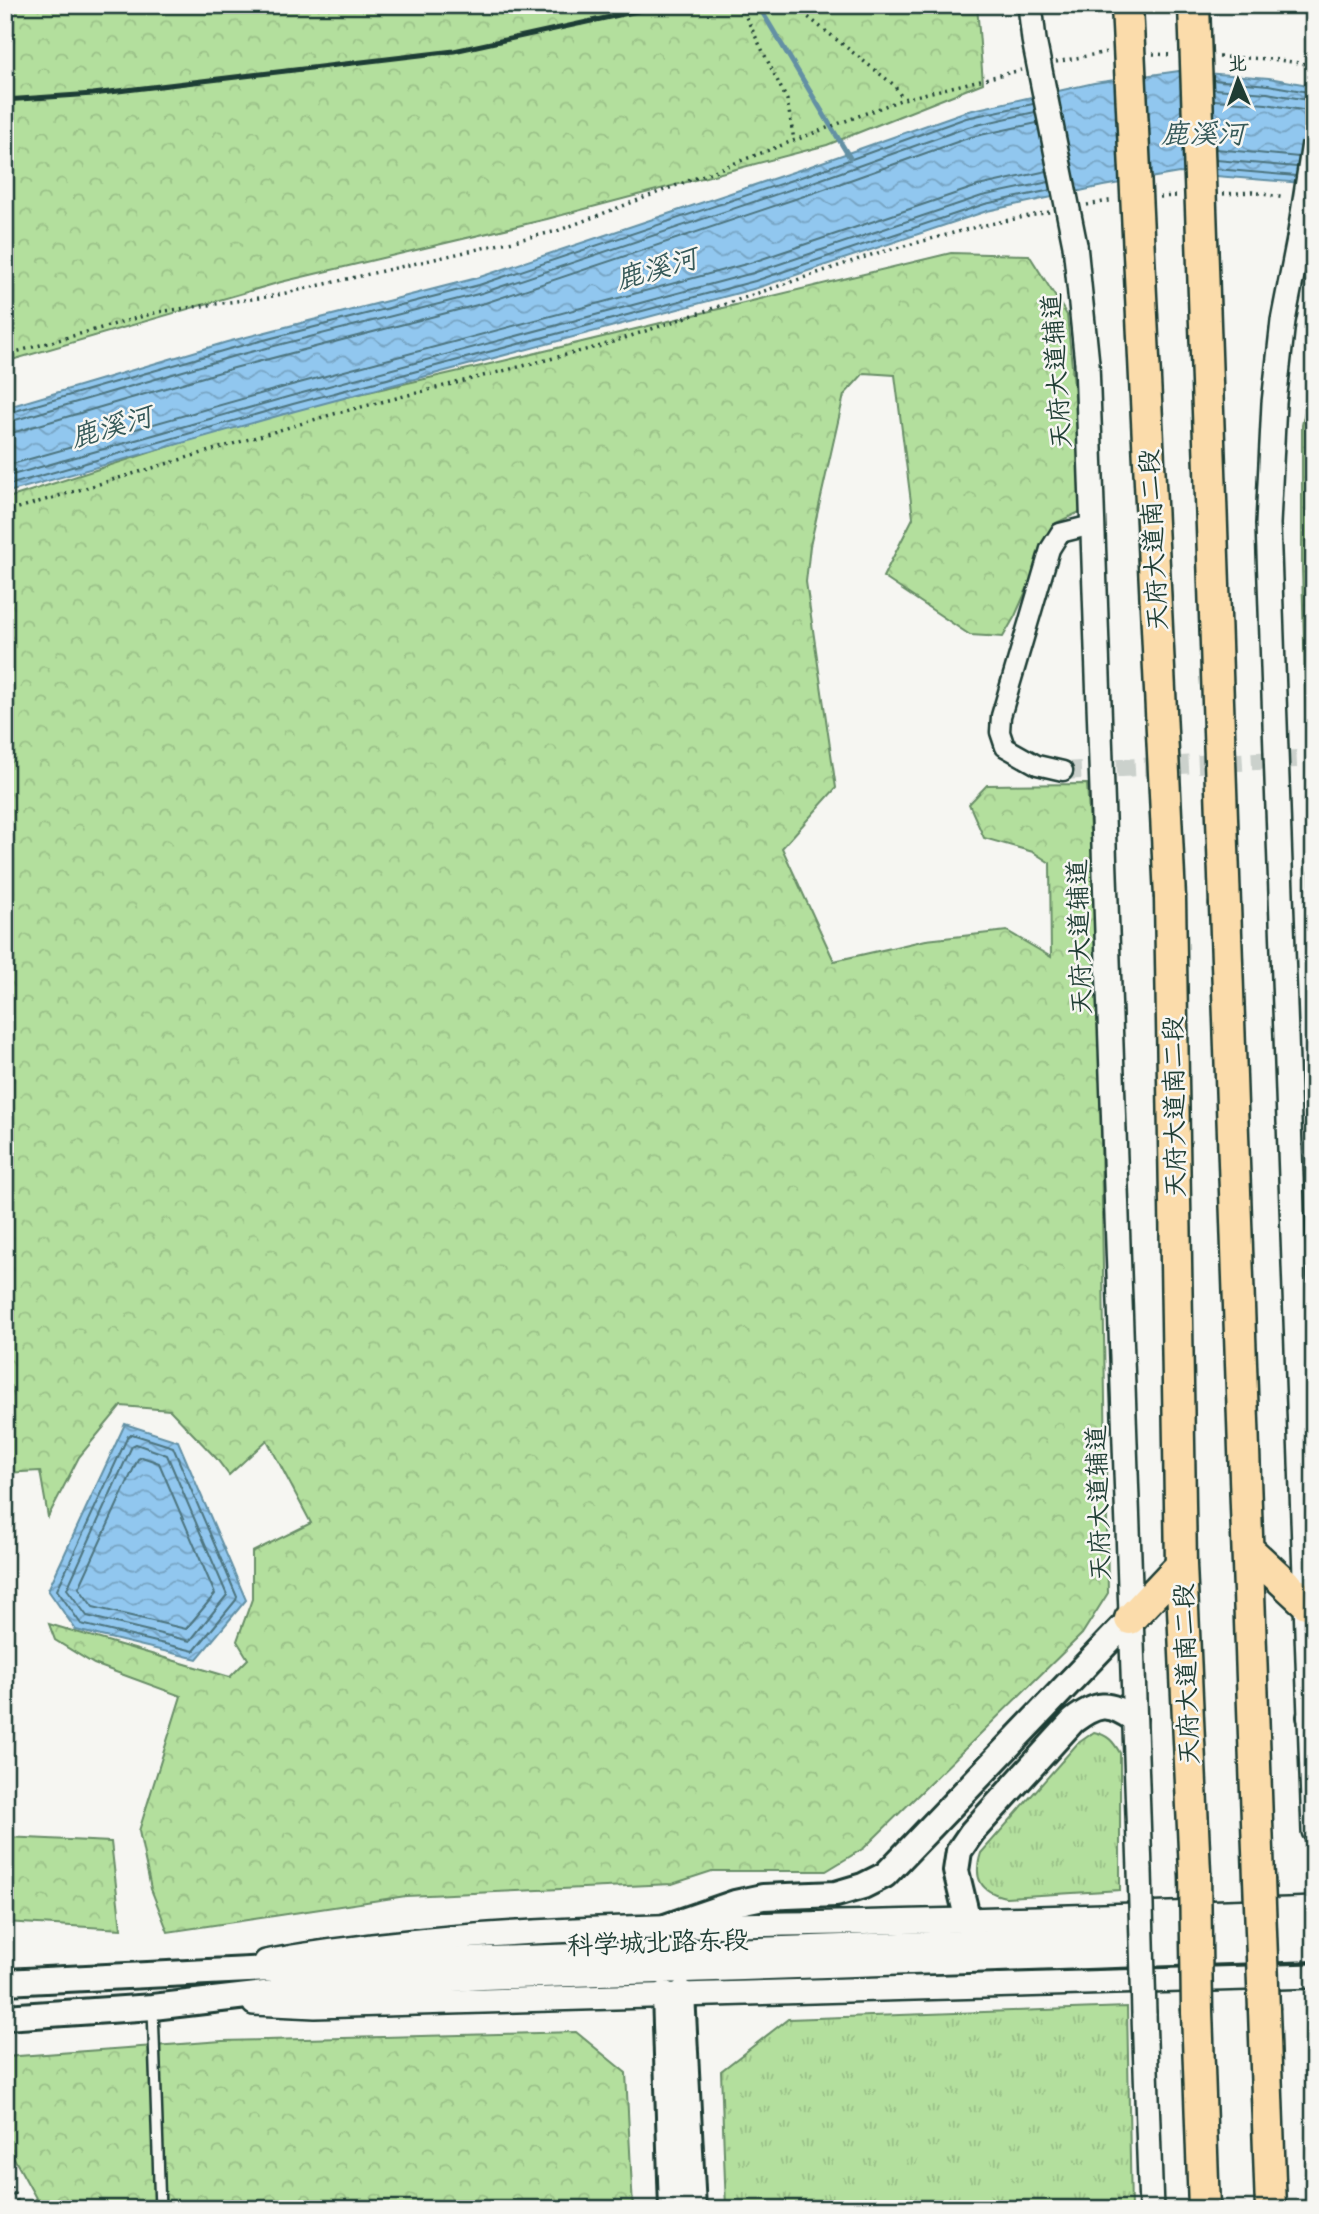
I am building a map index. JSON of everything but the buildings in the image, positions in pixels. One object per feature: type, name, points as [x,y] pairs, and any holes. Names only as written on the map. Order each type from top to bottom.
[{"type":"highway","name":"天府大道南二段","points":[[1127,5],[1170,898],[1181,1565],[1195,1872],[1204,2209]]},
{"type":"highway","points":[[1194,5],[1271,2209]]},
{"type":"highway","points":[[1248,1549],[1310,1607]]},
{"type":"highway","points":[[1130,1619],[1181,1565]]},
{"type":"main road","points":[[664,1927],[735,1903],[763,1897],[836,1894],[863,1886],[886,1875],[1130,1619]]},
{"type":"main road","points":[[968,1921],[956,1871],[960,1851],[972,1832],[1073,1721],[1090,1708],[1105,1705],[1121,1710],[1134,1719]]},
{"type":"main road","name":"科学城北路东段","points":[[5,1982],[229,1969],[1314,1931]]},
{"type":"main road","name":"科学城北路东段","points":[[5,2017],[153,2007],[307,1989],[482,1978],[1314,1948]]},
{"type":"main road","points":[[672,2209],[673,1994]]},
{"type":"main road","points":[[673,1994],[693,2209]]},
{"type":"street","name":"天府大道辅道","points":[[1030,5],[1034,40],[1075,245],[1087,363],[1151,2209]]},
{"type":"street","points":[[1314,143],[1283,321],[1274,403],[1268,524],[1310,1607],[1314,1831]]},
{"type":"street","points":[[1063,771],[1037,765],[1005,747],[1000,732],[1001,716],[1050,549],[1060,533],[1092,525]]},
{"type":"street","points":[[229,1969],[299,1955],[449,1937],[664,1927],[968,1921],[1314,1909]]},
{"type":"street","points":[[205,2000],[315,2006],[1314,1976]]},
{"type":"lane","points":[[153,2007],[160,2209]]},
{"type":"path","points":[[740,5],[787,100],[794,140]]},
{"type":"path","points":[[802,5],[808,17],[894,85],[903,99]]},
{"type":"path","points":[[1054,63],[1104,52],[1117,52]]},
{"type":"path","points":[[1143,53],[1181,55]]},
{"type":"path","points":[[1207,56],[1272,59],[1314,65]]},
{"type":"path","points":[[5,355],[158,312],[273,296],[556,231],[903,99],[1029,69]]},
{"type":"path","points":[[1212,194],[1252,192],[1289,199]]},
{"type":"path","points":[[1158,197],[1185,196]]},
{"type":"path","points":[[1080,206],[1118,199]]},
{"type":"path","points":[[5,512],[330,415],[601,346],[874,254],[980,226],[1055,211]]},
{"type":"path","points":[[5,2174],[21,2209]]},
{"type":"green space","points":[[5,5],[977,5],[983,83],[827,145],[547,219],[281,282],[5,362]]},
{"type":"green space","points":[[951,253],[1029,255],[1067,315],[1086,509],[1056,523],[1003,637],[970,635],[883,577],[913,518],[895,375],[864,373],[844,395],[810,546],[806,582],[836,788],[782,848],[834,961],[926,940],[1007,931],[1051,957],[1050,863],[1033,852],[984,838],[969,804],[987,785],[1087,784],[1098,946],[1108,1593],[1082,1634],[864,1848],[826,1871],[712,1871],[672,1884],[406,1896],[168,1932],[151,1889],[139,1831],[181,1696],[94,1664],[55,1640],[49,1624],[230,1677],[248,1659],[237,1641],[252,1599],[252,1552],[311,1523],[267,1440],[229,1475],[170,1410],[121,1406],[79,1457],[48,1517],[40,1471],[5,1473],[5,499],[264,416]]},
{"type":"green space","points":[[1314,370],[1314,1009],[1302,569],[1302,425]]},
{"type":"green space","points":[[1094,1732],[1110,1739],[1120,1753],[1120,1890],[1006,1897],[990,1892],[979,1877],[981,1853],[1077,1744]]},
{"type":"green space","points":[[5,1837],[111,1842],[121,1929],[5,1922]]},
{"type":"green space","points":[[1127,2007],[1131,2209],[726,2209],[721,2071],[788,2019]]},
{"type":"green space","points":[[576,2032],[626,2073],[633,2209],[42,2209],[5,2142],[5,2057],[222,2041]]},
{"type":"water","name":"鹿溪河","points":[[1179,71],[1269,78],[1314,86],[1314,184],[1179,173],[987,211],[757,288],[295,411],[5,493],[5,408],[227,342],[477,278],[964,112],[1094,83]]},
{"type":"water","points":[[125,1424],[178,1441],[246,1600],[197,1659],[76,1630],[48,1590]]},
{"type":"waterway","points":[[758,5],[850,158]]},
{"type":"tunnel","points":[[1063,771],[1314,758]]},
{"type":"railway","points":[[5,100],[93,94],[454,51],[665,5]]}]
